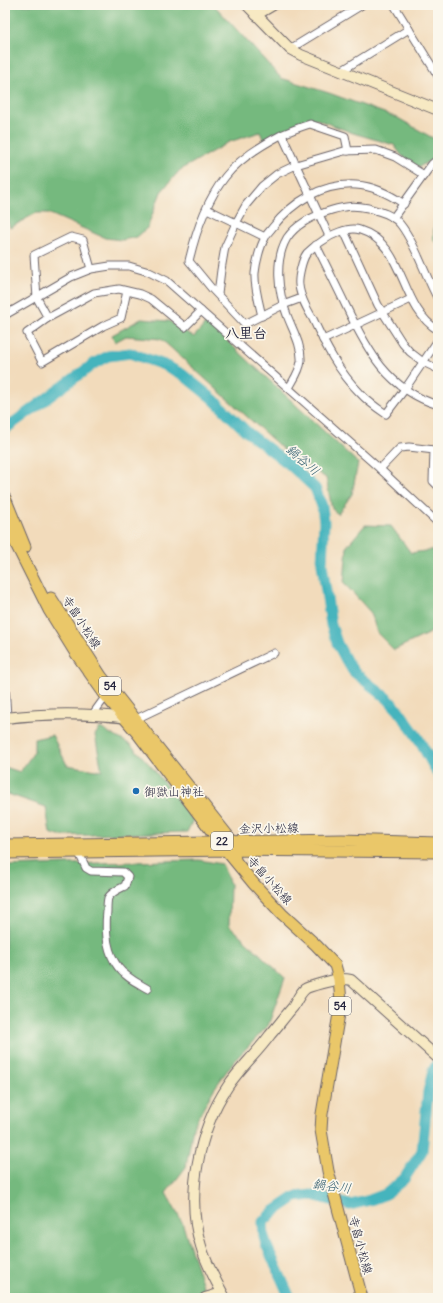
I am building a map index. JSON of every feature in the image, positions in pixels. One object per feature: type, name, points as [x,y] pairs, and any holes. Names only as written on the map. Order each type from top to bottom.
[{"type":"main road","name":"寺畠小松線","points":[[5,498],[8,513],[56,606],[101,676],[136,719],[228,846],[236,861],[254,884],[282,914],[316,945],[335,965],[339,979],[341,1002],[323,1108],[322,1130],[327,1165],[339,1216],[362,1298]]},
{"type":"main road","name":"寺畠小松線","points":[[5,522],[49,610],[75,652],[106,696],[228,846]]},
{"type":"main road","name":"金沢小松線","points":[[5,853],[79,853],[342,840],[438,843]]},
{"type":"main road","name":"金沢小松線","points":[[5,845],[228,846],[438,852]]},
{"type":"street","points":[[247,5],[290,49],[301,55],[438,110]]},
{"type":"street","points":[[256,15],[273,5]]},
{"type":"street","points":[[290,49],[362,5]]},
{"type":"street","points":[[394,5],[438,76]]},
{"type":"street","points":[[341,71],[409,29]]},
{"type":"street","points":[[302,298],[283,305],[245,324],[212,289],[189,260],[199,226],[210,201],[225,177],[256,150],[282,135],[310,124],[345,136],[348,151]]},
{"type":"street","points":[[282,135],[329,236]]},
{"type":"street","points":[[218,294],[225,247],[236,223],[246,205],[262,186],[277,174],[296,165],[338,152],[376,150],[395,156],[424,175]]},
{"type":"street","points":[[393,218],[432,164],[438,159]]},
{"type":"street","points":[[262,316],[255,274],[265,237],[278,220],[295,204],[310,194],[322,190],[355,185],[389,194],[404,204]]},
{"type":"street","points":[[289,388],[299,370],[300,353],[283,305],[280,281],[281,252],[292,231],[310,218],[338,208],[357,206],[377,210],[393,218],[399,223],[412,245],[438,299]]},
{"type":"street","points":[[207,208],[265,237]]},
{"type":"street","points":[[438,330],[425,320],[414,306],[394,260],[386,248],[372,235],[359,229],[344,231],[329,236],[306,254],[301,270],[299,285],[302,298],[334,360],[348,380],[360,394],[386,414],[438,340]]},
{"type":"street","points":[[344,231],[382,313],[402,344],[423,362],[438,369]]},
{"type":"street","points":[[48,318],[37,298],[34,255],[71,237],[83,240],[91,269]]},
{"type":"street","points":[[316,245],[355,325],[381,368],[415,396],[438,405]]},
{"type":"street","points":[[5,316],[71,277],[91,269],[110,266],[129,266],[149,272],[167,282],[201,311],[437,520]]},
{"type":"street","points":[[127,291],[121,318],[103,326],[42,362],[27,333],[48,318],[94,292],[119,289],[140,294],[151,299],[185,327],[201,311]]},
{"type":"street","points":[[323,340],[412,299]]},
{"type":"street","points":[[380,469],[400,448],[409,447],[434,450],[435,465],[433,481],[438,486]]},
{"type":"street","points":[[5,684],[6,718],[93,714],[136,719],[274,653]]},
{"type":"street","points":[[93,714],[106,696]]},
{"type":"street","points":[[79,853],[86,868],[91,871],[123,872],[128,877],[125,886],[114,892],[108,898],[106,927],[107,939],[118,967],[126,975],[148,989]]},
{"type":"street","points":[[205,1298],[223,1295],[201,1246],[195,1223],[194,1207],[196,1172],[208,1126],[220,1099],[228,1086],[262,1046],[304,989],[339,979],[352,980],[438,1058]]},
{"type":"green space","points":[[5,5],[214,5],[281,78],[329,93],[398,118],[438,141],[438,156],[419,167],[402,156],[394,145],[353,133],[316,119],[284,131],[264,141],[260,132],[229,142],[180,170],[161,192],[147,228],[137,237],[122,240],[105,238],[48,213],[36,213],[10,228],[5,214]]},
{"type":"green space","points":[[438,206],[438,244],[433,240],[435,214]]},
{"type":"green space","points":[[141,319],[169,321],[194,337],[207,322],[358,463],[352,494],[338,514],[332,509],[326,478],[285,451],[161,339],[126,336],[115,342],[112,335]]},
{"type":"green space","points":[[365,525],[391,526],[411,553],[438,549],[438,629],[394,650],[377,633],[371,613],[344,583],[347,546]]},
{"type":"green space","points":[[100,728],[131,745],[151,766],[193,820],[187,832],[59,836],[50,833],[46,807],[5,793],[5,767],[20,772],[34,752],[34,739],[52,735],[67,765],[102,771],[95,735]]},
{"type":"green space","points":[[199,860],[222,864],[230,884],[229,925],[285,978],[268,1026],[234,1061],[214,1089],[193,1127],[186,1167],[166,1193],[182,1222],[207,1298],[5,1298],[5,866]]},
{"type":"waterway","name":"鍋谷川","points":[[5,429],[95,363],[108,356],[130,353],[164,365],[182,374],[213,399],[247,432],[290,465],[315,488],[322,506],[324,522],[322,564],[331,625],[337,643],[354,672],[388,699],[399,711],[418,738],[438,774]]},
{"type":"waterway","name":"鍋谷川","points":[[290,1298],[266,1244],[263,1222],[273,1212],[295,1197],[312,1195],[350,1205],[386,1194],[404,1179],[422,1151],[428,1092],[433,1071],[438,1062]]},
{"type":"place","name":"御獄山神社","points":[[136,791]]},
{"type":"district","name":"八里台","points":[[246,333]]}]
